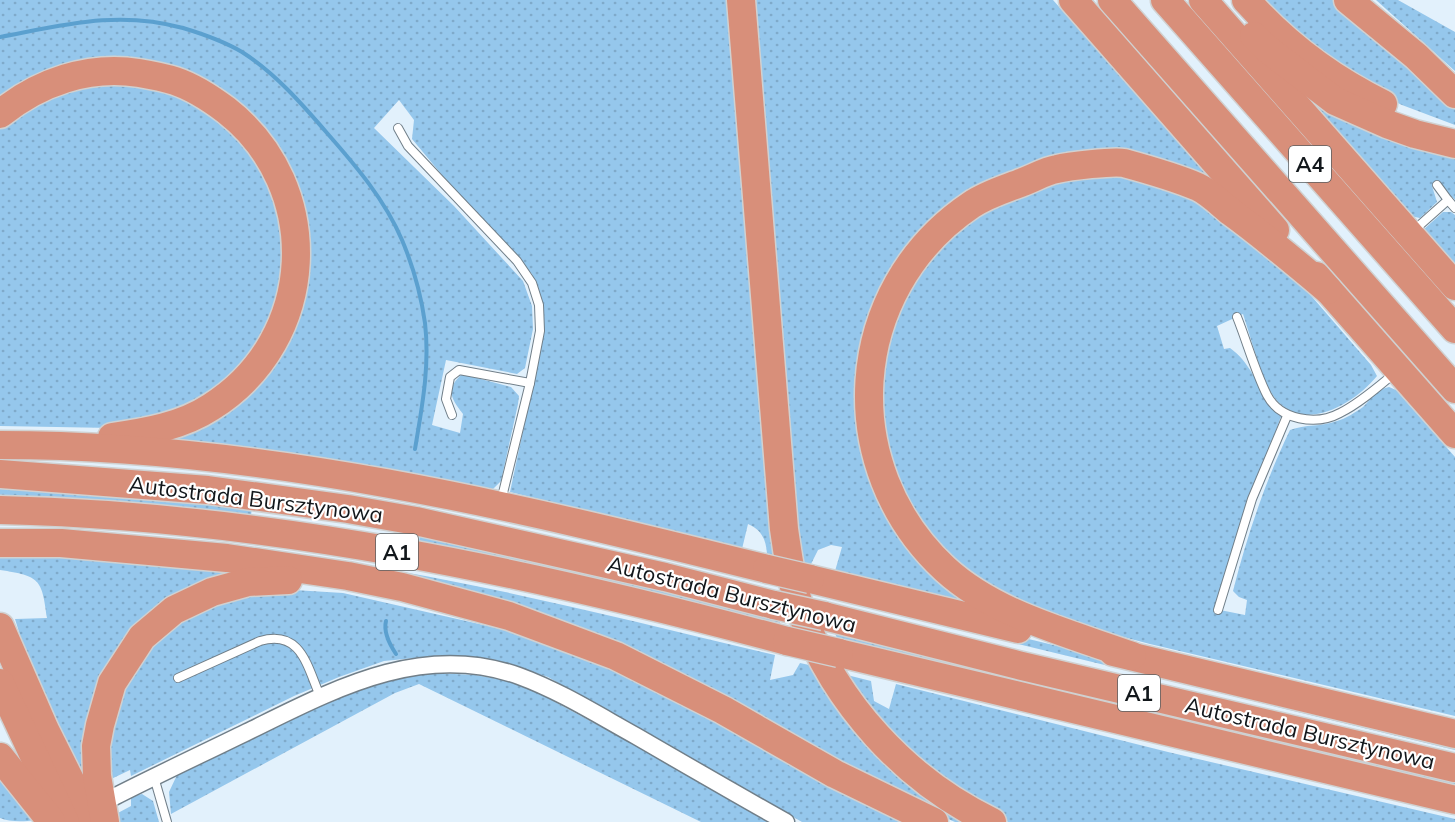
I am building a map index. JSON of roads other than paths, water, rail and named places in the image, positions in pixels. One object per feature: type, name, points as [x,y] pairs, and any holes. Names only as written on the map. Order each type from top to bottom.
[{"type":"highway","points":[[741,0],[783,520],[788,555],[801,612],[833,677],[877,737],[923,780],[966,809],[992,822]]},
{"type":"highway","points":[[1073,0],[1455,434]]},
{"type":"highway","name":"A4","points":[[1112,0],[1455,389]]},
{"type":"highway","name":"A4","points":[[1165,0],[1455,329]]},
{"type":"highway","points":[[1203,0],[1455,286]]},
{"type":"highway","points":[[1218,0],[1266,48],[1335,101],[1387,124],[1455,144]]},
{"type":"highway","points":[[1246,0],[1262,19],[1318,66],[1362,94],[1410,118],[1455,131]]},
{"type":"highway","points":[[1348,0],[1416,56],[1455,94]]},
{"type":"highway","points":[[0,114],[27,94],[79,75],[126,71],[175,81],[211,99],[240,121],[265,150],[280,178],[294,223],[297,248],[296,272],[287,312],[273,343],[245,380],[212,407],[167,427],[144,433],[57,445]]},
{"type":"highway","points":[[1132,656],[993,604],[943,568],[920,542],[900,513],[878,465],[870,426],[869,404],[874,345],[895,288],[922,249],[969,206],[984,197],[1056,169],[1120,162],[1200,188],[1328,290]]},
{"type":"highway","points":[[0,445],[57,445],[251,461],[344,475],[500,505],[1455,734]]},
{"type":"highway","name":"Autostrada Bursztynowa","points":[[0,474],[208,490],[348,509],[416,521],[642,572],[1455,768]]},
{"type":"highway","name":"Autostrada Bursztynowa","points":[[0,510],[97,514],[192,522],[374,547],[619,598],[787,641],[1455,800]]},
{"type":"highway","points":[[0,543],[61,543],[227,558],[348,576],[454,599],[510,616],[616,656],[723,710],[835,774],[934,822]]},
{"type":"highway","points":[[109,810],[97,776],[96,746],[100,725],[112,683],[142,637],[174,610],[212,592],[248,582],[348,576]]},
{"type":"highway","points":[[0,627],[45,730],[91,822]]},
{"type":"highway","points":[[0,683],[65,822]]},
{"type":"highway","points":[[0,757],[52,822]]},
{"type":"street","points":[[109,810],[154,777],[320,696],[364,678],[413,667],[446,664],[480,667],[517,676],[585,707],[786,822]]},
{"type":"lane","points":[[398,128],[408,146],[517,261],[532,283],[539,304],[540,332],[500,505]]},
{"type":"lane","points":[[1437,186],[1455,208]]},
{"type":"lane","points":[[1409,234],[1448,200]]},
{"type":"lane","points":[[1237,317],[1268,397],[1287,416],[1321,419],[1340,414],[1381,385],[1398,369]]},
{"type":"lane","points":[[452,415],[446,399],[450,377],[459,370],[530,383]]},
{"type":"lane","points":[[1218,610],[1252,499],[1287,416]]},
{"type":"lane","points":[[178,678],[260,641],[272,637],[283,638],[294,643],[301,653],[320,696]]},
{"type":"lane","points":[[154,777],[166,822]]},
{"type":"waterway","points":[[0,37],[91,21],[136,20],[159,23],[183,28],[235,48],[266,69],[288,90],[338,145],[369,184],[395,225],[410,260],[425,323],[427,355],[415,449]]},
{"type":"waterway","points":[[386,621],[386,634],[396,654]]}]
